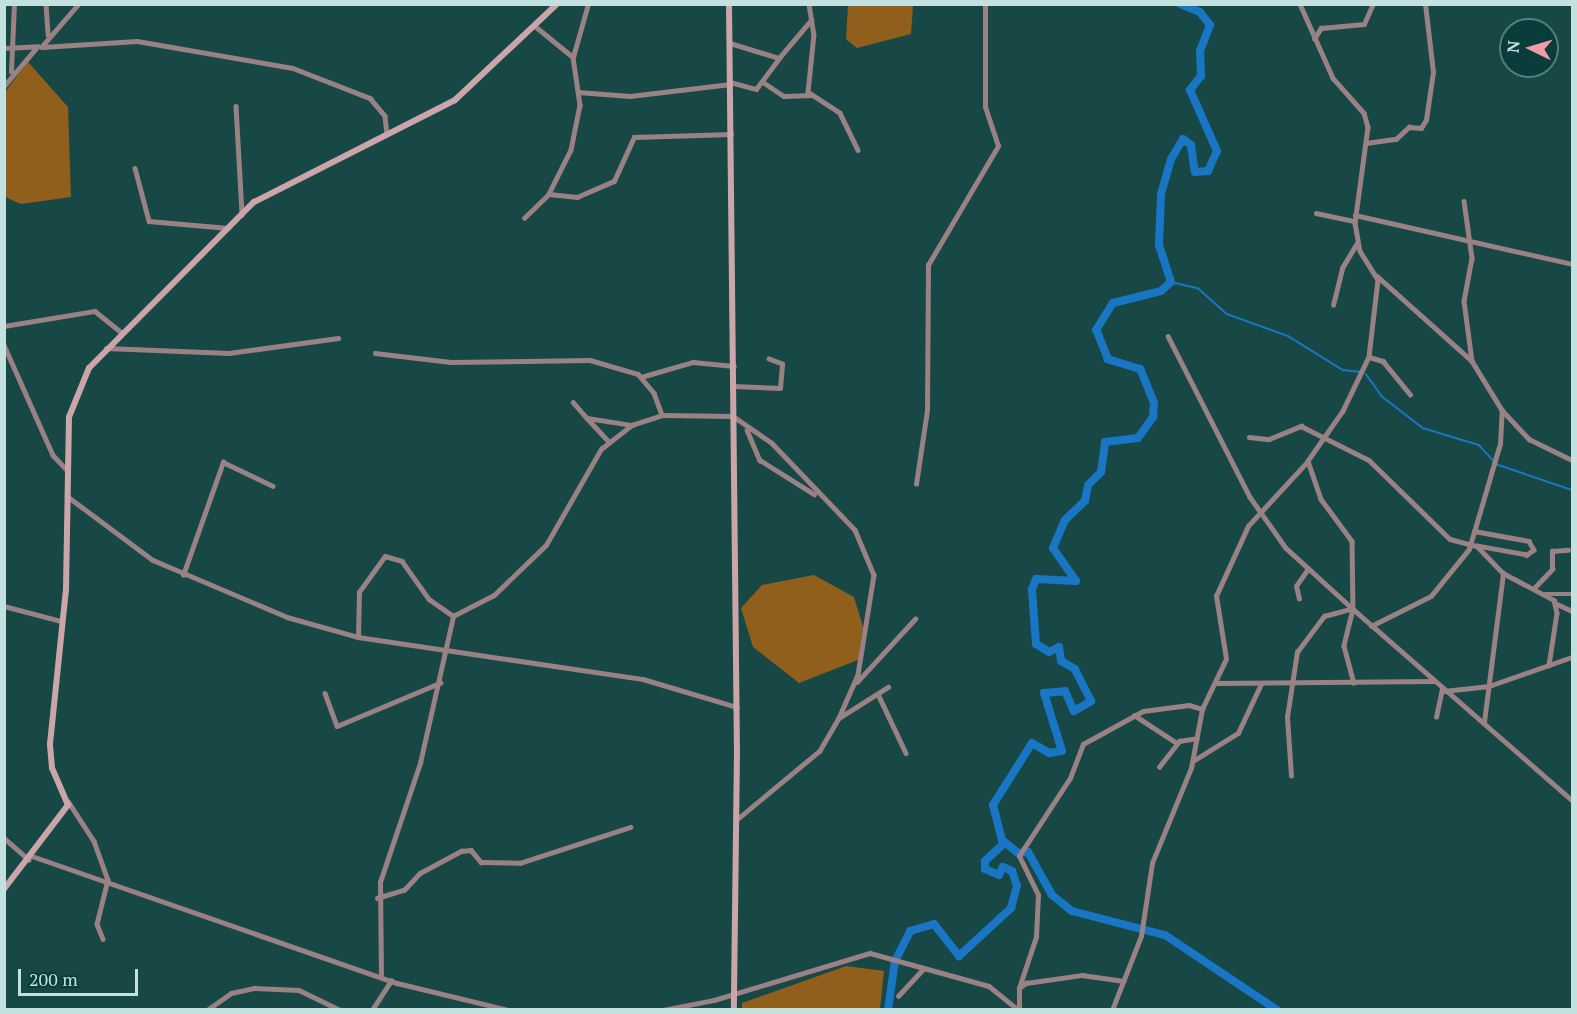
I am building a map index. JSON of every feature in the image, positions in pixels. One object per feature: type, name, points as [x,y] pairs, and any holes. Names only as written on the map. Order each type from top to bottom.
[{"type":"street","points":[[46,4],[48,35]]},
{"type":"street","points":[[4,86],[11,72],[80,4]]},
{"type":"street","points":[[103,939],[97,924],[107,884],[94,841],[68,801],[50,750],[61,621],[72,404],[89,368],[106,348],[242,214],[264,196],[455,100],[557,4]]},
{"type":"street","points":[[524,218],[549,194],[571,150],[578,92],[573,57],[588,4]]},
{"type":"street","points":[[729,4],[737,820],[734,1010]]},
{"type":"street","points":[[809,4],[811,20],[806,83],[812,95],[840,113],[858,150]]},
{"type":"street","points":[[916,484],[927,410],[928,265],[998,146],[985,106],[985,4]]},
{"type":"street","points":[[1051,4],[1074,4]]},
{"type":"street","points":[[1300,4],[1314,39],[1337,84],[1365,112],[1366,143],[1356,218],[1357,243],[1394,296],[1472,361],[1502,410],[1536,445],[1572,460]]},
{"type":"street","points":[[1314,39],[1321,28],[1364,24],[1373,4]]},
{"type":"street","points":[[1366,143],[1396,139],[1406,128],[1421,128],[1426,120],[1433,72],[1425,4]]},
{"type":"street","points":[[4,8],[14,5],[11,72]]},
{"type":"street","points":[[578,92],[630,96],[730,83],[752,89],[763,82],[779,58],[811,20]]},
{"type":"street","points":[[535,26],[573,57]]},
{"type":"street","points":[[4,48],[137,41],[293,68],[370,98],[385,116],[386,136]]},
{"type":"street","points":[[730,43],[779,58]]},
{"type":"street","points":[[763,82],[784,96],[812,95]]},
{"type":"street","points":[[236,106],[242,214]]},
{"type":"street","points":[[549,194],[577,197],[614,181],[634,137],[731,134]]},
{"type":"street","points":[[135,168],[151,222],[228,228]]},
{"type":"street","points":[[1464,201],[1472,267],[1464,301],[1472,361]]},
{"type":"street","points":[[1316,213],[1356,218],[1424,234],[1469,239],[1572,264]]},
{"type":"street","points":[[1333,305],[1343,264],[1357,243]]},
{"type":"street","points":[[1112,1010],[1142,929],[1152,863],[1193,761],[1202,709],[1217,683],[1227,653],[1216,596],[1245,531],[1308,461],[1323,435],[1343,411],[1369,357],[1379,288],[1376,273]]},
{"type":"street","points":[[4,326],[95,311],[108,316],[122,333]]},
{"type":"street","points":[[1168,336],[1260,512],[1308,569],[1443,690],[1484,722],[1572,800]]},
{"type":"street","points":[[106,348],[240,353],[338,338]]},
{"type":"street","points":[[4,345],[52,455],[67,470]]},
{"type":"street","points":[[375,353],[450,362],[590,360],[641,377],[693,362],[734,366]]},
{"type":"street","points":[[1369,357],[1383,361],[1410,394]]},
{"type":"street","points":[[733,386],[780,388],[782,364],[769,359]]},
{"type":"street","points":[[641,377],[662,415]]},
{"type":"street","points":[[573,402],[609,442]]},
{"type":"street","points":[[1371,626],[1431,596],[1471,544],[1500,444],[1502,410]]},
{"type":"street","points":[[453,616],[494,595],[546,545],[591,460],[609,442],[632,426],[662,415],[733,416],[745,428],[776,446],[817,495]]},
{"type":"street","points":[[587,418],[632,426]]},
{"type":"street","points":[[1249,437],[1269,440],[1297,426],[1323,435],[1372,463],[1450,538],[1477,546],[1527,555],[1534,550],[1529,541],[1474,531]]},
{"type":"street","points":[[745,428],[760,460],[832,502],[855,530],[874,575],[855,684]]},
{"type":"street","points":[[1308,461],[1321,499],[1353,545],[1353,609],[1344,646],[1354,683]]},
{"type":"street","points":[[183,574],[223,462],[273,486]]},
{"type":"street","points":[[67,496],[135,550],[183,574],[272,612],[358,637],[447,648],[643,679],[736,707]]},
{"type":"street","points":[[1477,546],[1503,573],[1572,611]]},
{"type":"street","points":[[1533,589],[1552,569],[1552,551],[1568,550]]},
{"type":"street","points":[[358,637],[359,592],[385,556],[402,561],[429,599],[453,616]]},
{"type":"street","points":[[1299,599],[1296,586],[1308,569]]},
{"type":"street","points":[[1484,722],[1503,573]]},
{"type":"street","points":[[1542,594],[1572,594]]},
{"type":"street","points":[[1549,665],[1555,603]]},
{"type":"street","points":[[4,606],[61,621]]},
{"type":"street","points":[[1291,776],[1289,684],[1310,628],[1331,612],[1353,609]]},
{"type":"street","points":[[381,978],[377,898],[440,683],[453,616]]},
{"type":"street","points":[[737,820],[820,752],[855,684],[915,619]]},
{"type":"street","points":[[1443,690],[1489,686],[1572,657]]},
{"type":"street","points":[[1217,683],[1434,681]]},
{"type":"street","points":[[325,693],[337,726],[440,683]]},
{"type":"street","points":[[1193,761],[1238,733],[1261,684]]},
{"type":"street","points":[[838,718],[879,696],[888,687]]},
{"type":"street","points":[[1436,717],[1443,690]]},
{"type":"street","points":[[879,696],[906,753]]},
{"type":"street","points":[[1019,1010],[1019,988],[1036,937],[1038,895],[1020,862],[1022,847],[1070,778],[1083,744],[1134,715],[1189,705],[1202,709]]},
{"type":"street","points":[[1134,715],[1177,743]]},
{"type":"street","points":[[1159,767],[1177,743],[1197,738]]},
{"type":"street","points":[[4,889],[31,858],[68,801]]},
{"type":"street","points":[[377,898],[404,890],[420,873],[460,851],[471,850],[482,862],[520,863],[630,827]]},
{"type":"street","points":[[4,838],[31,858],[381,978],[509,1010]]},
{"type":"street","points":[[663,1010],[734,994],[863,953],[890,954],[922,969],[989,986],[1019,1010]]},
{"type":"street","points":[[898,996],[922,969]]},
{"type":"street","points":[[1019,988],[1075,976],[1124,981]]},
{"type":"street","points":[[372,1010],[391,981]]},
{"type":"street","points":[[207,1010],[231,993],[254,988],[299,990],[340,1010]]},
{"type":"shaded area","points":[[848,5],[913,5],[911,34],[857,48],[846,39]]},
{"type":"shaded area","points":[[28,62],[68,107],[71,197],[21,204],[5,197],[4,93]]},
{"type":"shaded area","points":[[814,575],[854,597],[863,627],[858,660],[799,683],[753,647],[741,608],[762,585]]},
{"type":"shaded area","points":[[846,966],[884,971],[880,1009],[742,1009],[742,1003]]},
{"type":"waterway","points":[[888,1010],[895,961],[910,931],[934,924],[959,956],[1011,908],[1017,886],[1012,871],[1003,867],[999,875],[985,869],[985,861],[1003,844],[993,805],[1032,743],[1049,753],[1062,751],[1044,693],[1065,691],[1074,711],[1091,701],[1075,669],[1061,661],[1059,647],[1049,652],[1036,644],[1032,589],[1036,579],[1076,581],[1053,548],[1065,520],[1085,501],[1088,485],[1101,472],[1105,442],[1138,438],[1153,417],[1154,403],[1140,369],[1108,359],[1096,330],[1113,303],[1161,291],[1171,282],[1159,246],[1161,194],[1171,159],[1183,139],[1191,145],[1195,172],[1208,171],[1217,151],[1190,90],[1201,76],[1200,51],[1210,25],[1200,12],[1180,4]]},
{"type":"waterway","points":[[1171,282],[1198,288],[1227,314],[1288,336],[1343,370],[1361,372]]},
{"type":"waterway","points":[[1366,374],[1383,397],[1423,428],[1479,445],[1493,460]]},
{"type":"waterway","points":[[1496,464],[1572,490]]},
{"type":"waterway","points":[[1002,840],[1018,853],[1028,852],[1052,895],[1072,911],[1165,935],[1277,1010]]}]
